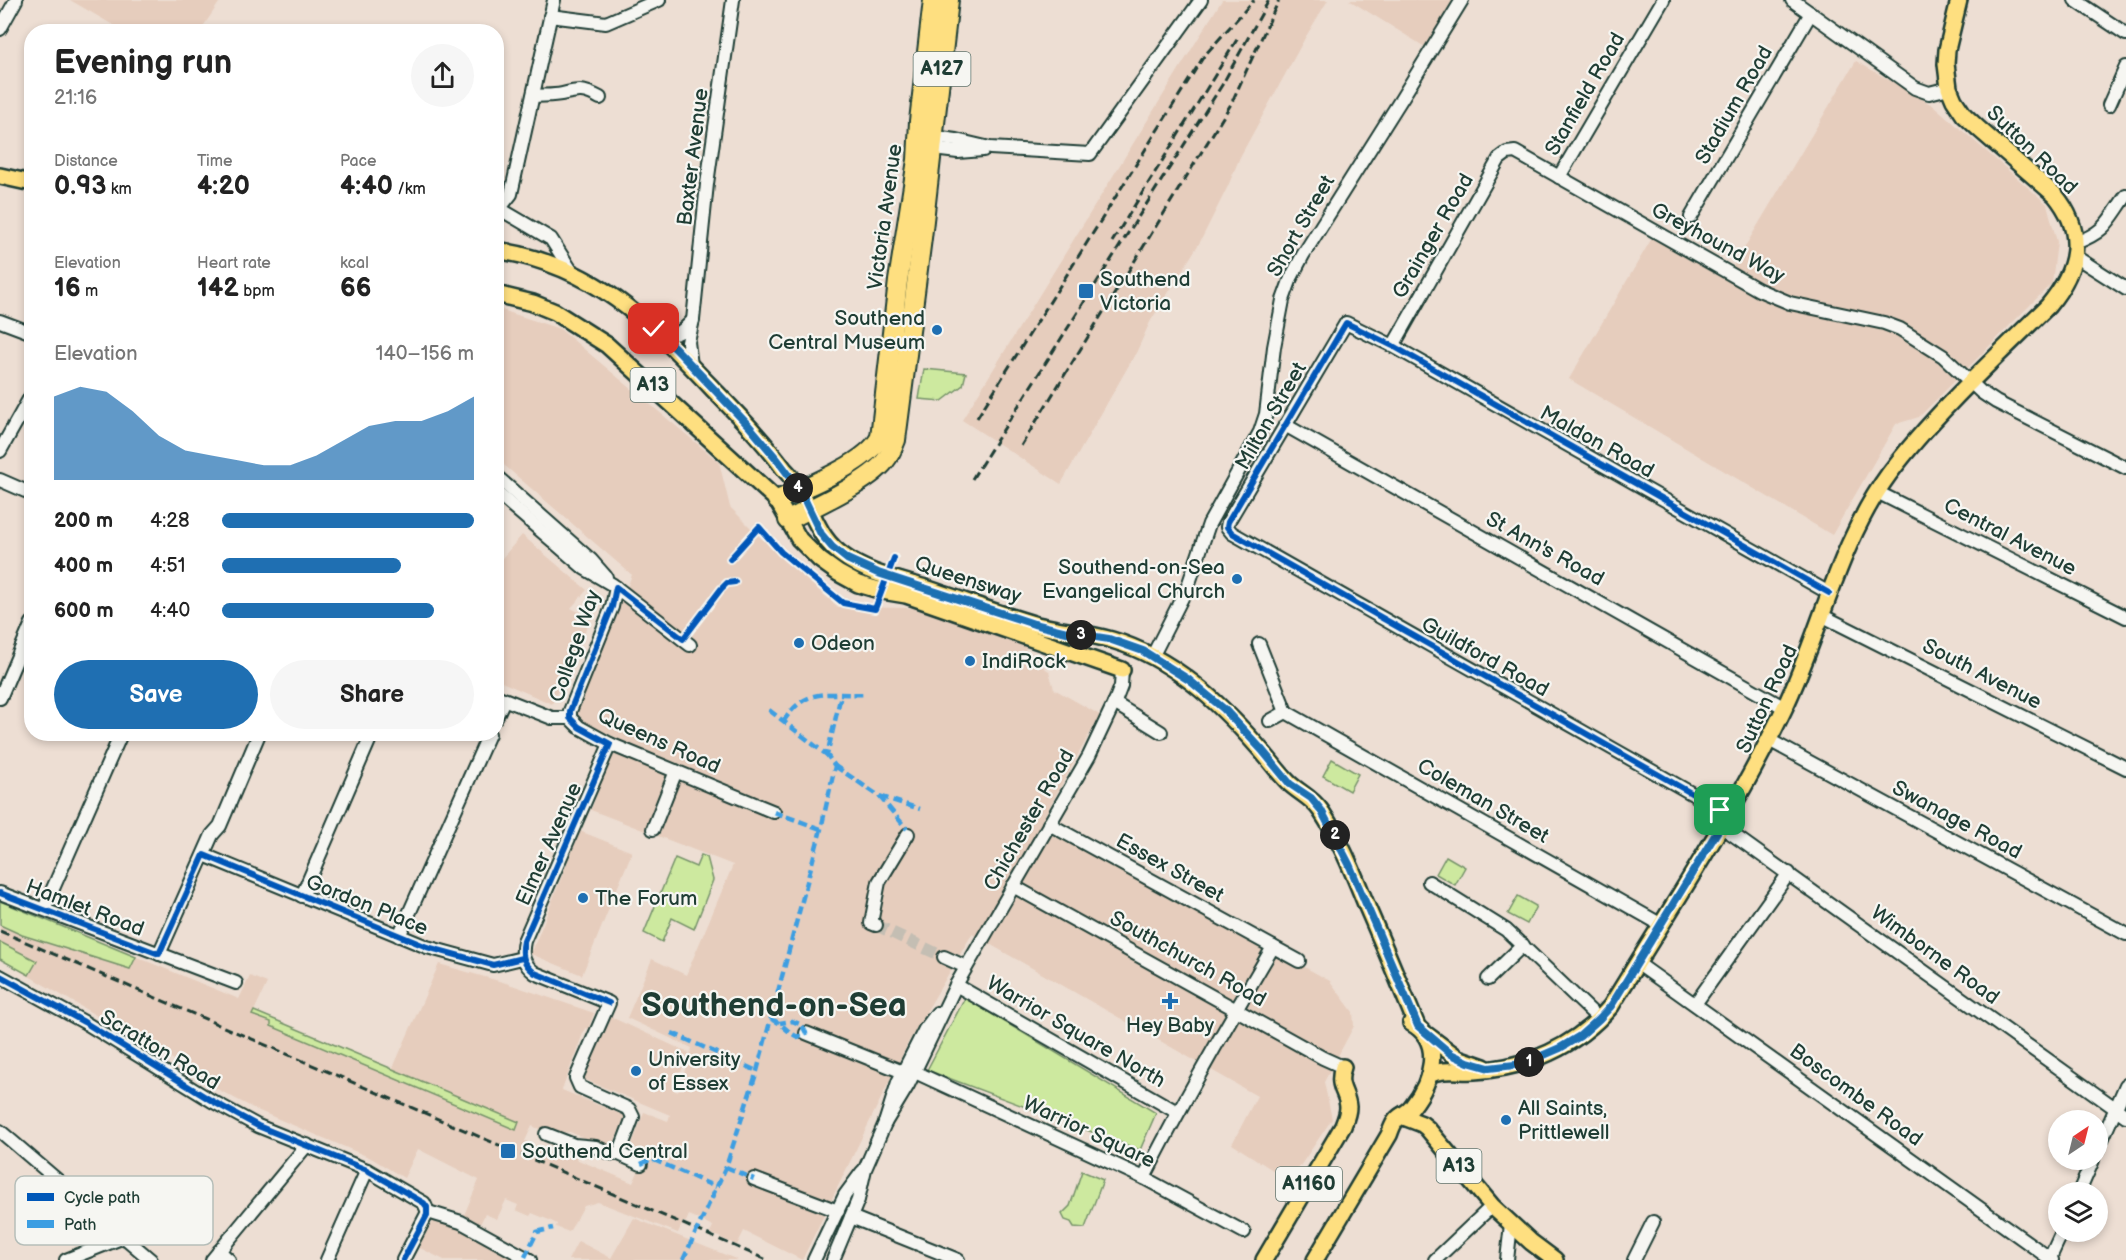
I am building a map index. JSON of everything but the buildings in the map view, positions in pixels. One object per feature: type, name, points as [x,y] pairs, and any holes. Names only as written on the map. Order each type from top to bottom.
[{"type":"highway","name":"Victoria Avenue","points":[[788,520],[870,474],[884,463],[896,440],[925,144],[933,0]]},
{"type":"highway","name":"Victoria Avenue","points":[[777,500],[849,465],[873,449],[880,437],[898,281],[925,144],[949,0]]},
{"type":"main road","name":"Sutton Road","points":[[1429,1075],[1436,1072],[1474,1071],[1523,1064],[1580,1036],[1611,1006],[1724,820],[1769,740],[1785,708],[1829,593],[1877,492],[1919,439],[2058,294],[2071,271],[2075,250],[2073,228],[2063,205],[2055,195],[1964,115],[1949,88],[1946,71],[1947,50],[1959,0]]},
{"type":"main road","points":[[0,170],[8,177],[24,181]]},
{"type":"main road","name":"Queensway","points":[[504,251],[523,255],[572,272],[599,286],[654,329],[749,426],[800,490],[821,534],[847,559],[867,569],[1034,624],[1109,639],[1153,656],[1189,680],[1224,709],[1290,784],[1311,798],[1321,810],[1338,840],[1417,1027]]},
{"type":"main road","name":"Queensway","points":[[504,296],[555,312],[607,345],[777,500],[799,539],[820,560],[838,573],[858,584],[916,599],[1122,670]]},
{"type":"main road","name":"Sutton Road","points":[[1417,1027],[1458,1058],[1489,1068]]},
{"type":"main road","points":[[1399,1118],[1412,1107],[1432,1065],[1431,1044],[1417,1027]]},
{"type":"main road","name":"A1160","points":[[1264,1260],[1343,1126],[1348,1106],[1341,1083],[1343,1067]]},
{"type":"main road","name":"A1160","points":[[1315,1260],[1399,1118]]},
{"type":"main road","name":"A13","points":[[1399,1118],[1422,1124],[1427,1128],[1491,1206],[1555,1260]]},
{"type":"street","points":[[0,29],[16,0]]},
{"type":"street","points":[[504,203],[511,194],[554,0]]},
{"type":"street","points":[[550,16],[606,22],[659,0]]},
{"type":"street","name":"Baxter Avenue","points":[[691,365],[688,342],[693,320],[707,184],[733,0]]},
{"type":"street","points":[[925,144],[956,140],[990,148],[1090,154],[1201,0]]},
{"type":"street","name":"Short Street","points":[[1153,656],[1188,586],[1209,524],[1260,432],[1266,414],[1274,347],[1283,300],[1291,278],[1303,255],[1462,0]]},
{"type":"street","name":"Stanfield Road","points":[[1559,177],[1662,0]]},
{"type":"street","points":[[1792,0],[1915,88],[1929,93],[1949,88]]},
{"type":"street","points":[[2075,0],[2126,34]]},
{"type":"street","name":"Stadium Road","points":[[1691,217],[1811,13]]},
{"type":"street","points":[[2109,105],[2126,67]]},
{"type":"street","points":[[533,96],[582,90],[600,98]]},
{"type":"street","name":"Greyhound Way","points":[[1515,152],[1760,290],[1790,303],[1876,321],[1900,329],[1921,340],[1943,356],[1986,396],[2126,468]]},
{"type":"street","name":"Grainger Road","points":[[1393,346],[1499,159],[1507,153],[1515,152]]},
{"type":"street","points":[[2126,196],[2103,229],[2075,250],[2126,289]]},
{"type":"street","points":[[504,214],[551,240],[572,272]]},
{"type":"street","points":[[654,329],[673,335],[681,332],[693,320]]},
{"type":"street","points":[[0,321],[24,330]]},
{"type":"street","name":"Maldon Road","points":[[1346,323],[1393,346],[1829,593]]},
{"type":"street","name":"Milton Street","points":[[1227,527],[1346,323]]},
{"type":"street","points":[[0,451],[24,408]]},
{"type":"street","name":"St Ann's Road","points":[[1285,425],[1785,708]]},
{"type":"street","points":[[0,480],[24,490]]},
{"type":"street","points":[[504,483],[591,560],[614,586]]},
{"type":"street","name":"Central Avenue","points":[[1877,492],[2126,616]]},
{"type":"street","points":[[504,499],[584,568],[614,586],[690,645]]},
{"type":"street","name":"Guildford Road","points":[[1227,527],[1232,533],[1724,820]]},
{"type":"street","name":"College Way","points":[[570,717],[570,711],[612,607],[614,586]]},
{"type":"street","name":"South Avenue","points":[[1821,615],[2126,768]]},
{"type":"street","points":[[0,698],[24,642]]},
{"type":"street","points":[[1259,644],[1286,712],[1270,721]]},
{"type":"street","name":"Chichester Road","points":[[833,1260],[858,1200],[865,1169],[909,1072],[925,1029],[956,985],[1089,756],[1121,686],[1122,670]]},
{"type":"street","name":"Queens Road","points":[[504,700],[552,718],[570,717],[579,727],[610,744],[774,812]]},
{"type":"street","points":[[1114,704],[1161,732]]},
{"type":"street","name":"Coleman Street","points":[[1286,712],[1660,924]]},
{"type":"street","name":"Swanage Road","points":[[1769,740],[2126,934]]},
{"type":"street","points":[[44,909],[118,741]]},
{"type":"street","points":[[159,954],[212,835],[220,826],[256,741]]},
{"type":"street","points":[[302,896],[369,741]]},
{"type":"street","points":[[399,936],[486,741]]},
{"type":"street","name":"Elmer Avenue","points":[[522,958],[524,941],[610,744]]},
{"type":"street","points":[[653,829],[676,771]]},
{"type":"street","name":"Wimborne Road","points":[[1724,820],[1789,873],[2121,1112]]},
{"type":"street","name":"Essex Street","points":[[1049,824],[1299,961]]},
{"type":"street","points":[[876,926],[871,923],[879,882],[908,834]]},
{"type":"street","name":"Gordon Place","points":[[204,855],[436,950],[493,965],[522,958]]},
{"type":"street","points":[[1695,1004],[1789,873]]},
{"type":"street","points":[[1429,882],[1506,930],[1599,1019]]},
{"type":"street","name":"Southchurch Road","points":[[1013,886],[1343,1067]]},
{"type":"street","name":"Hamlet Road","points":[[0,893],[236,983]]},
{"type":"street","points":[[1488,979],[1523,945]]},
{"type":"street","points":[[1144,1178],[1177,1113],[1273,947]]},
{"type":"street","points":[[944,957],[966,968]]},
{"type":"street","points":[[522,958],[535,973],[609,1004],[576,1078],[580,1087],[629,1109],[633,1117],[619,1154]]},
{"type":"street","name":"Boscombe Road","points":[[1637,963],[2050,1260]]},
{"type":"street","name":"Scratton Road","points":[[0,976],[84,1022],[212,1101],[258,1126],[368,1170],[423,1203],[428,1212]]},
{"type":"street","name":"Warrior Square North","points":[[956,985],[1177,1113]]},
{"type":"street","name":"Warrior Square","points":[[806,1033],[909,1072],[1144,1178],[1244,1232]]},
{"type":"street","points":[[2108,1133],[2121,1112],[2126,1086]]},
{"type":"street","points":[[0,1131],[53,1176]]},
{"type":"street","points":[[546,1134],[574,1146],[596,1147],[641,1164]]},
{"type":"street","points":[[229,1260],[215,1256],[307,1145]]},
{"type":"street","name":"Chichester Road","points":[[814,1260],[845,1195],[865,1169]]},
{"type":"street","points":[[327,1260],[368,1170]]},
{"type":"street","points":[[754,1179],[838,1211]]},
{"type":"street","points":[[1435,1260],[1491,1206]]},
{"type":"street","points":[[403,1260],[428,1212],[461,1222],[531,1260]]},
{"type":"street","points":[[851,1217],[958,1260]]},
{"type":"street","points":[[1634,1260],[1653,1222]]},
{"type":"street","points":[[1507,1260],[1511,1224]]},
{"type":"street","points":[[2050,1260],[2058,1242]]},
{"type":"street","points":[[66,1260],[104,1245]]},
{"type":"street","points":[[133,1245],[151,1260]]},
{"type":"shaded area","points":[[70,0],[221,0],[205,24],[111,24]]},
{"type":"shaded area","points":[[1222,0],[1328,0],[1240,157],[1200,242],[1150,322],[1137,351],[1061,484],[962,420]]},
{"type":"shaded area","points":[[1349,0],[1453,0],[1425,47]]},
{"type":"shaded area","points":[[1856,61],[1934,106],[2047,204],[2057,242],[2052,283],[1919,417],[1896,424],[1832,535],[1569,379],[1652,238],[1725,280]]},
{"type":"shaded area","points":[[504,311],[560,329],[719,462],[730,507],[784,561],[838,607],[914,608],[1027,645],[1024,654],[1049,671],[1054,689],[1100,715],[1041,822],[1330,981],[1353,1012],[1354,1026],[1324,1082],[1332,1119],[1290,1181],[1232,1144],[1257,1096],[972,934],[909,1041],[802,1260],[744,1231],[737,1245],[710,1233],[713,1226],[689,1215],[678,1233],[598,1202],[584,1206],[569,1232],[556,1227],[557,1224],[549,1220],[516,1210],[518,1205],[506,1200],[497,1219],[485,1214],[480,1224],[464,1215],[479,1180],[418,1149],[404,1178],[371,1158],[257,1110],[217,1089],[101,1011],[97,1016],[0,959],[0,901],[239,999],[250,976],[267,983],[254,1011],[392,1070],[439,964],[506,983],[594,1013],[588,1029],[585,1028],[562,1090],[625,1116],[611,1150],[570,1132],[549,1133],[532,1126],[525,1141],[559,1156],[563,1147],[578,1154],[576,1159],[633,1183],[639,1170],[625,1164],[644,1112],[668,1121],[670,1115],[584,1079],[611,1017],[689,1053],[673,1090],[678,1092],[692,1048],[627,1018],[652,959],[686,975],[733,865],[591,810],[617,738],[575,719],[632,575],[504,465]]},
{"type":"shaded area","points":[[522,535],[587,590],[571,608],[591,618],[552,704],[504,683],[504,556]]},
{"type":"shaded area","name":"The Forum","points":[[580,831],[632,852],[582,975],[531,954]]},
{"type":"shaded area","points":[[436,1217],[515,1260],[444,1260],[418,1247]]},
{"type":"shaded area","points":[[634,1218],[738,1260],[568,1260],[578,1241],[611,1258]]},
{"type":"green space","points":[[924,369],[966,373],[963,385],[942,401],[919,399]]},
{"type":"green space","points":[[1332,759],[1358,774],[1349,791],[1323,776]]},
{"type":"green space","points":[[701,855],[707,857],[713,880],[694,929],[672,918],[662,942],[644,933],[675,858],[696,867]]},
{"type":"green space","points":[[1446,856],[1465,867],[1455,885],[1436,874]]},
{"type":"green space","points":[[1518,896],[1536,906],[1527,924],[1508,914]]},
{"type":"green space","points":[[0,901],[136,957],[130,969],[22,935],[0,925]]},
{"type":"green space","points":[[0,942],[37,961],[29,975],[0,959]]},
{"type":"green space","points":[[965,998],[1156,1113],[1140,1150],[927,1070]]},
{"type":"green space","points":[[254,1011],[519,1122],[516,1130],[271,1026],[271,1022],[252,1015]]},
{"type":"green space","points":[[1082,1171],[1103,1180],[1085,1228],[1074,1227],[1071,1222],[1065,1220],[1062,1214],[1070,1206]]},
{"type":"tunnel","points":[[876,925],[944,957]]},
{"type":"railway","points":[[977,418],[1204,56],[1254,0]]},
{"type":"railway","points":[[972,479],[1222,85],[1269,0]]},
{"type":"railway","points":[[1021,446],[1231,104],[1279,0]]},
{"type":"railway","points":[[1112,242],[1238,38]]},
{"type":"railway","points":[[0,931],[767,1260]]},
{"type":"marked path","points":[[783,722],[792,710],[810,697],[829,694],[866,694]]},
{"type":"marked path","points":[[683,1260],[726,1167],[757,1071],[821,829],[835,766],[827,755],[841,695]]},
{"type":"marked path","points":[[769,710],[827,755]]},
{"type":"marked path","points":[[835,766],[879,796],[920,809]]},
{"type":"marked path","points":[[879,796],[907,829]]},
{"type":"marked path","points":[[774,812],[821,829]]},
{"type":"marked path","points":[[771,1019],[798,1037],[806,1033],[802,1025],[792,1021],[780,1023]]},
{"type":"marked path","points":[[672,1033],[757,1071]]},
{"type":"marked path","points":[[641,1164],[652,1159],[716,1187]]},
{"type":"marked path","points":[[726,1167],[754,1179]]},
{"type":"marked path","points":[[525,1257],[537,1232],[553,1228]]},
{"type":"cycle path","points":[[1728,814],[1232,533],[1227,527],[1228,522],[1346,323],[1393,346],[1829,593]]},
{"type":"cycle path","points":[[730,559],[759,527],[781,552],[843,603],[875,609],[894,558]]},
{"type":"cycle path","points":[[609,1003],[535,973],[525,963],[523,955],[524,941],[610,744],[579,727],[570,718],[570,711],[612,607],[616,587],[683,639],[721,589],[727,583],[735,582]]},
{"type":"cycle path","points":[[0,893],[159,954],[204,855],[427,947],[493,965],[522,958]]},
{"type":"cycle path","points":[[0,976],[84,1022],[212,1101],[258,1126],[367,1170],[424,1203],[427,1207],[427,1215],[403,1260]]},
{"type":"place","name":"Southend Victoria","points":[[1086,291]]},
{"type":"place","name":"Southend Central Museum","points":[[937,330]]},
{"type":"place","name":"Southend-on-Sea Evangelical Church","points":[[1237,579]]},
{"type":"place","name":"Odeon","points":[[799,643]]},
{"type":"place","name":"IndiRock","points":[[970,661]]},
{"type":"place","name":"The Forum","points":[[583,898]]},
{"type":"place","name":"Hey Baby","points":[[1170,1001]]},
{"type":"place","name":"University of Essex","points":[[636,1071]]},
{"type":"place","name":"All Saints, Prittlewell","points":[[1506,1120]]},
{"type":"place","name":"Southend Central","points":[[508,1151]]},
{"type":"district","name":"Southend-on-Sea","points":[[774,1006]]},
{"type":"route","points":[[654,329],[749,426],[776,458],[800,490],[821,534],[847,559],[878,573],[1034,624],[1109,639],[1143,651],[1189,680],[1224,709],[1290,784],[1311,798],[1321,810],[1349,864],[1418,1026],[1458,1058],[1489,1068],[1523,1064],[1560,1048],[1590,1028],[1611,1006],[1728,814],[1720,810]]}]
